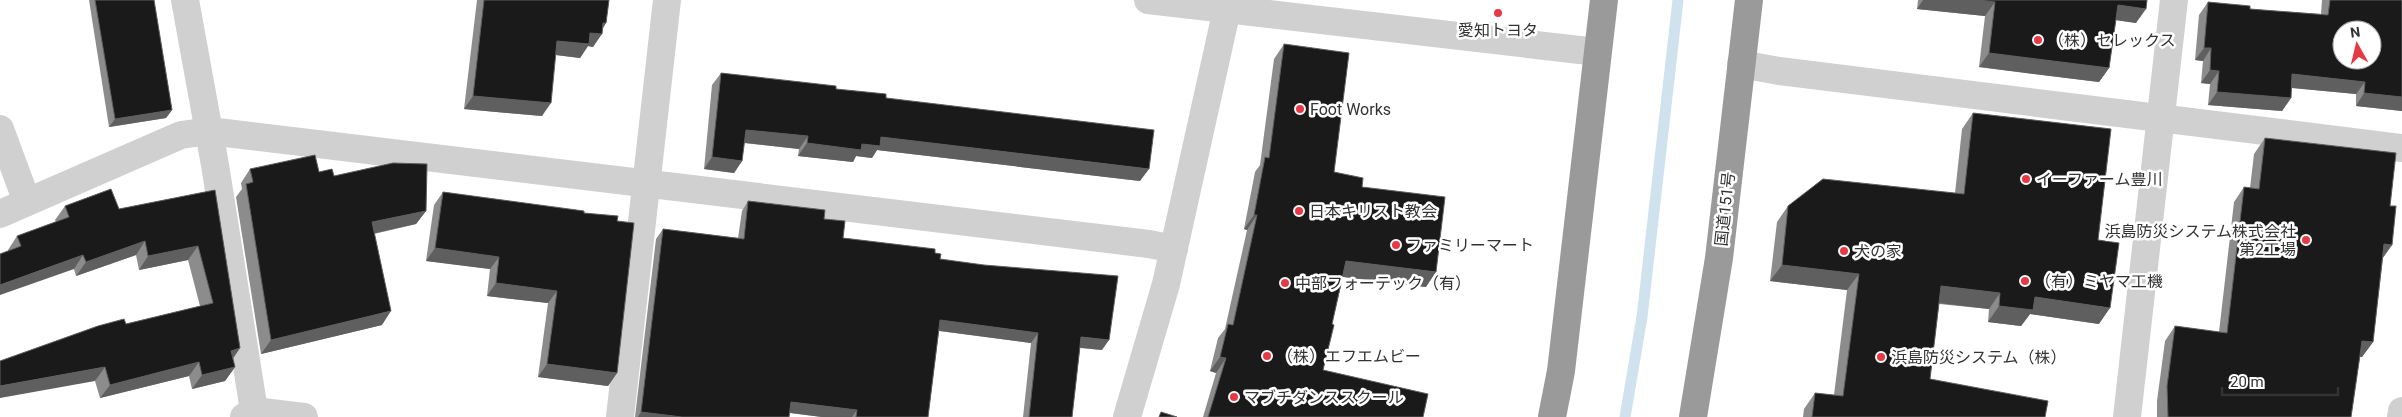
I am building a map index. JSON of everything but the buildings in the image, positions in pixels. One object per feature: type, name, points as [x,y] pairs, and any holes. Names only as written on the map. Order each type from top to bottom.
[{"type":"highway","points":[[1552,417],[1561,371],[1604,0]]},
{"type":"highway","name":"国道151号","points":[[1693,417],[1719,258],[1748,0]]},
{"type":"street","points":[[185,0],[209,130],[251,415],[304,417]]},
{"type":"street","points":[[620,417],[667,0]]},
{"type":"street","points":[[1148,0],[1228,5],[1597,52]]},
{"type":"street","points":[[2127,417],[2174,0]]},
{"type":"street","points":[[1127,417],[1174,249],[1228,5]]},
{"type":"street","points":[[1741,64],[2402,148]]},
{"type":"street","points":[[0,129],[27,202]]},
{"type":"street","points":[[0,214],[181,135],[209,130],[1149,244],[1174,249]]},
{"type":"street","points":[[2401,417],[2402,411]]},
{"type":"waterway","points":[[1625,417],[1642,317],[1678,0]]},
{"type":"place","name":"愛知トヨタ","points":[[1498,13]]},
{"type":"place","name":"（株）セレックス","points":[[2038,40]]},
{"type":"place","name":"Foot Works","points":[[1300,109]]},
{"type":"place","name":"イーファーム豊川","points":[[2026,179]]},
{"type":"place","name":"日本キリスト教会","points":[[1299,211]]},
{"type":"place","name":"浜島防災システム株式会社 第2工場","points":[[2306,240]]},
{"type":"place","name":"ファミリーマート","points":[[1396,245]]},
{"type":"place","name":"犬の家","points":[[1844,251]]},
{"type":"place","name":"（有）ミヤマ工機","points":[[2025,281]]},
{"type":"place","name":"中部フォーテック（有）","points":[[1285,283]]},
{"type":"place","name":"（株）エフエムビー","points":[[1267,356]]},
{"type":"place","name":"浜島防災システム（株）","points":[[1881,357]]},
{"type":"place","name":"マブチダンススクール","points":[[1234,397]]}]
